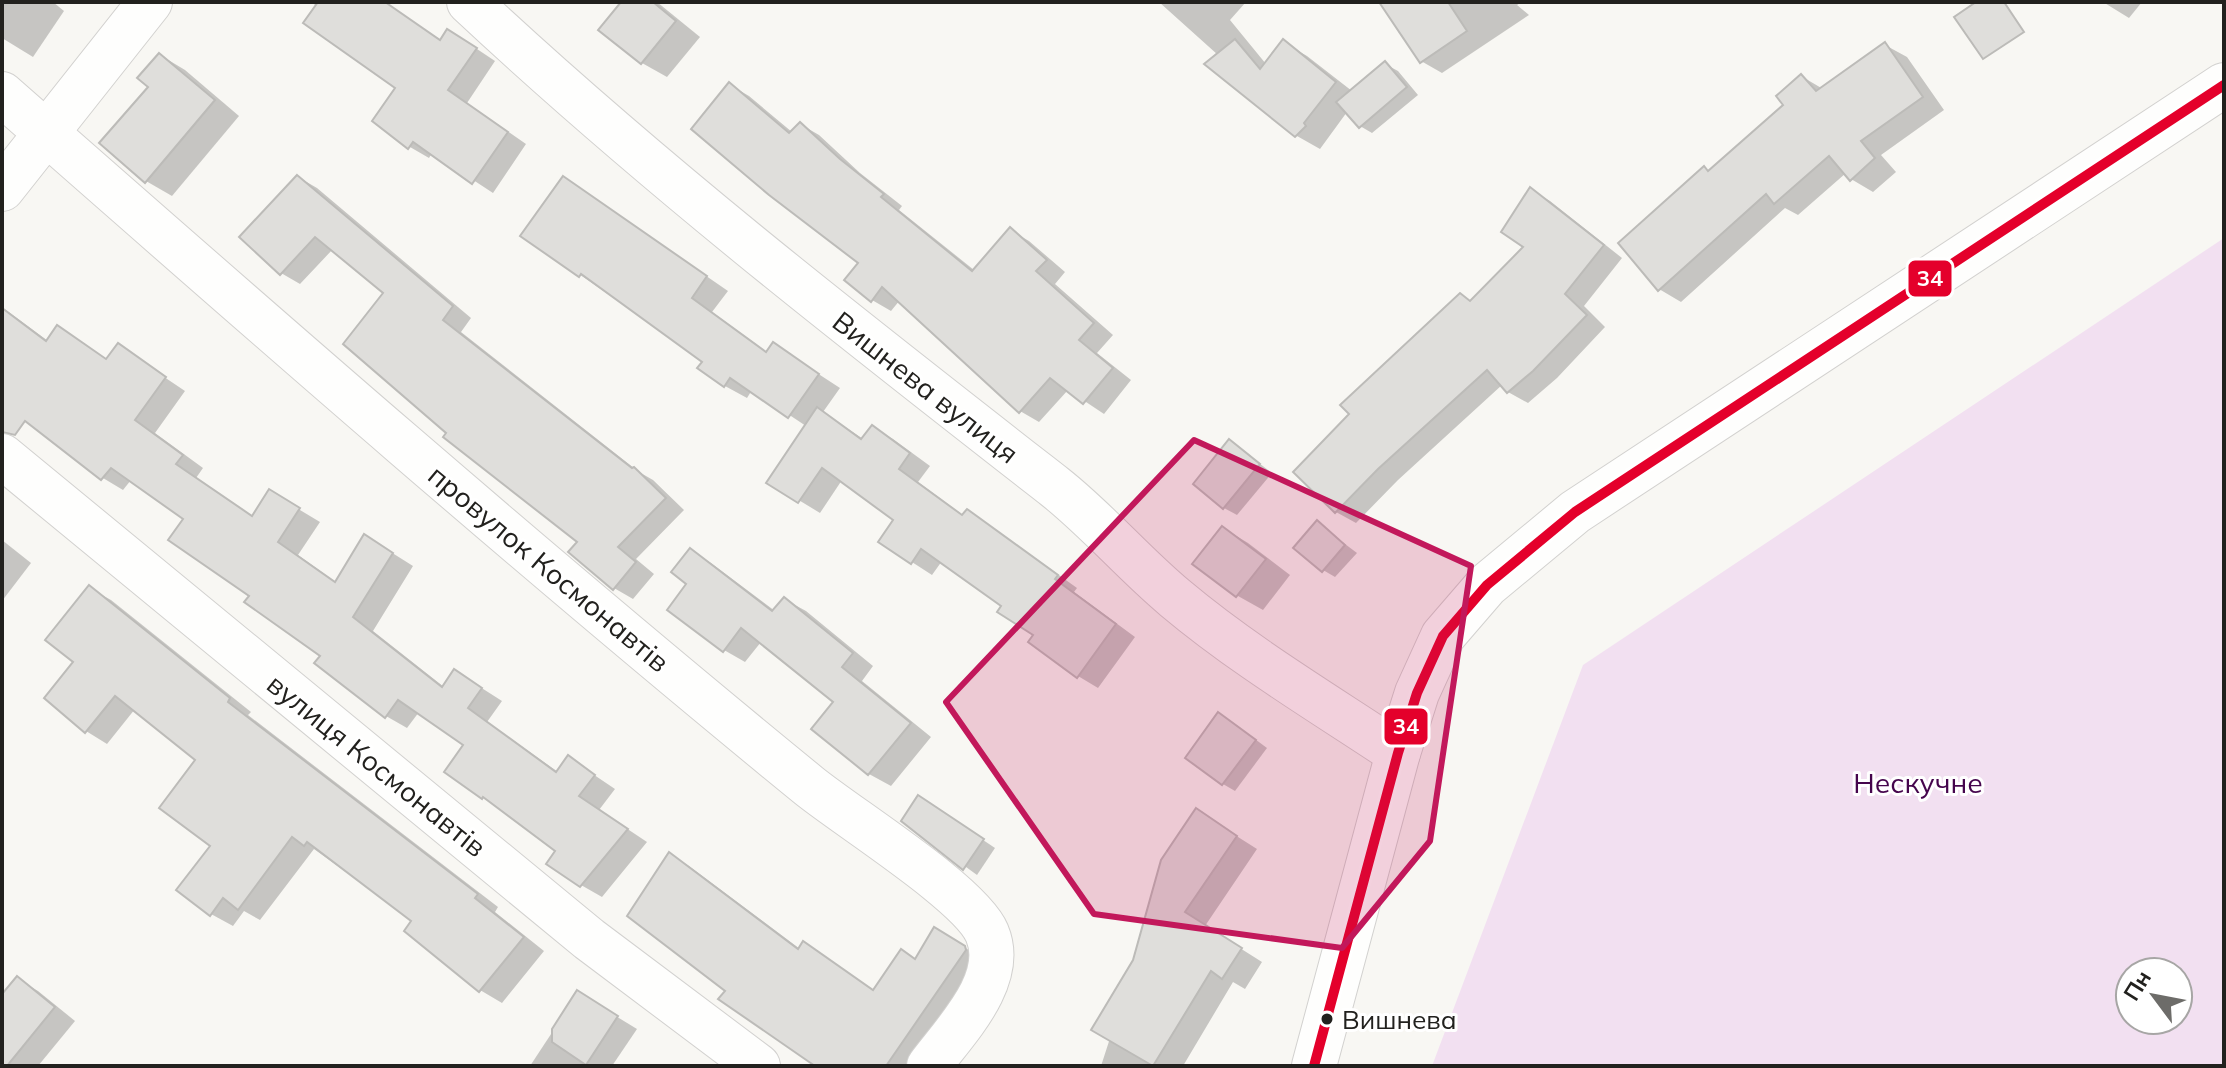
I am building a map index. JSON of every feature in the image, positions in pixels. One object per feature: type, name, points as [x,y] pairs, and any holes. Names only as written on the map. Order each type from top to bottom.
[{"type":"street","points":[[2,189],[150,2]]},
{"type":"street","name":"Вишнева вулиця","points":[[469,2],[530,59],[775,269],[1077,505],[1174,598],[1263,663],[1398,753]]},
{"type":"street","points":[[1314,1066],[1417,693],[1443,636],[1487,585],[1575,512],[2224,85]]},
{"type":"street","name":"провулок Космонавтів","points":[[2,94],[530,555],[813,789],[934,879],[972,912],[986,930],[992,951],[990,976],[929,1066]]},
{"type":"street","name":"вулиця Космонавтів","points":[[2,456],[589,939],[758,1066]]},
{"type":"highlighted area","points":[[1194,440],[1471,566],[1430,841],[1342,948],[1094,914],[946,702]]},
{"type":"green space","name":"Нескучне","points":[[2224,238],[2224,1066],[1432,1066],[1583,665]]},
{"type":"building","points":[[318,2],[385,2],[440,40],[447,29],[477,48],[448,90],[508,132],[472,184],[413,142],[408,149],[372,121],[395,88],[303,23]]},
{"type":"building","points":[[621,2],[653,2],[676,21],[641,64],[598,30]]},
{"type":"building","points":[[1379,2],[1448,2],[1467,31],[1420,63]]},
{"type":"building","points":[[1976,2],[2004,2],[2024,32],[1983,59],[1954,17]]},
{"type":"building","points":[[1235,39],[1260,69],[1283,39],[1336,82],[1295,137],[1204,64]]},
{"type":"building","points":[[1885,42],[1923,97],[1861,141],[1875,158],[1850,181],[1829,156],[1774,204],[1766,194],[1658,291],[1618,243],[1704,166],[1708,171],[1783,105],[1776,96],[1801,74],[1816,91]]},
{"type":"building","points":[[159,53],[215,100],[145,183],[99,143],[148,87],[137,78]]},
{"type":"building","points":[[1385,61],[1407,87],[1359,128],[1336,102]]},
{"type":"building","points":[[729,82],[789,133],[800,122],[884,194],[881,197],[972,271],[1010,227],[1047,260],[1036,271],[1094,323],[1079,340],[1113,368],[1083,404],[1050,378],[1019,413],[882,287],[871,302],[844,280],[858,263],[769,195],[691,129]]},
{"type":"building","points":[[297,175],[453,306],[443,320],[634,467],[666,498],[618,547],[636,562],[613,590],[568,552],[577,542],[443,437],[446,433],[343,344],[383,293],[315,237],[280,275],[239,237]]},
{"type":"building","points":[[563,176],[707,276],[692,298],[766,352],[773,342],[819,374],[788,418],[730,378],[724,387],[697,368],[702,362],[581,274],[579,277],[520,236]]},
{"type":"building","points":[[1530,187],[1604,245],[1565,294],[1587,315],[1507,393],[1487,370],[1378,469],[1335,513],[1293,472],[1349,414],[1340,405],[1460,293],[1470,301],[1523,247],[1501,232]]},
{"type":"building","points":[[2,308],[46,341],[57,325],[106,359],[118,343],[166,377],[135,420],[183,455],[176,464],[252,516],[269,489],[300,508],[278,542],[335,582],[364,534],[393,553],[353,617],[442,687],[454,669],[482,688],[468,708],[556,772],[568,755],[595,775],[579,796],[628,829],[580,887],[546,864],[555,851],[444,772],[463,745],[398,700],[385,718],[314,663],[320,656],[244,602],[249,596],[168,540],[183,519],[111,468],[101,480],[25,421],[15,435],[2,432]]},
{"type":"building","points":[[817,407],[861,439],[872,425],[910,453],[899,469],[962,515],[967,509],[1058,575],[1055,579],[1116,624],[1077,678],[1028,642],[1033,635],[997,612],[1001,606],[921,549],[911,564],[878,542],[893,520],[822,468],[798,503],[766,483]]},
{"type":"building","points":[[1229,439],[1260,464],[1223,509],[1193,484]]},
{"type":"building","points":[[1317,520],[1345,545],[1322,572],[1293,548]]},
{"type":"building","points":[[1222,526],[1266,559],[1236,597],[1192,564]]},
{"type":"building","points":[[690,548],[772,611],[784,597],[853,653],[842,667],[911,723],[868,775],[811,729],[833,702],[741,628],[723,652],[667,610],[686,584],[671,572]]},
{"type":"building","points":[[89,585],[230,698],[228,702],[478,894],[475,898],[524,937],[479,992],[404,931],[411,921],[307,842],[304,846],[292,837],[238,910],[223,898],[210,916],[176,890],[210,846],[159,808],[195,760],[115,696],[85,733],[44,698],[73,662],[45,640]]},
{"type":"building","points":[[1218,712],[1256,740],[1222,785],[1185,758]]},
{"type":"building","points":[[918,795],[984,839],[963,870],[901,821]]},
{"type":"building","points":[[1196,808],[1237,836],[1185,912],[1242,948],[1222,979],[1211,971],[1153,1066],[1091,1030],[1133,960],[1161,860]]},
{"type":"building","points":[[669,852],[798,949],[803,941],[873,990],[901,949],[915,959],[934,927],[965,946],[966,950],[886,1066],[815,1066],[718,999],[725,991],[627,916]]},
{"type":"building","points":[[17,976],[55,1007],[7,1066],[2,1066],[2,994]]},
{"type":"building","points":[[577,990],[618,1016],[586,1065],[552,1042],[552,1029]]},
{"type":"transit line","name":"34","points":[[1314,1066],[1417,693],[1443,636],[1487,585],[1575,512],[2224,85]]},
{"type":"place","name":"Вишнева","points":[[1327,1019]]}]
